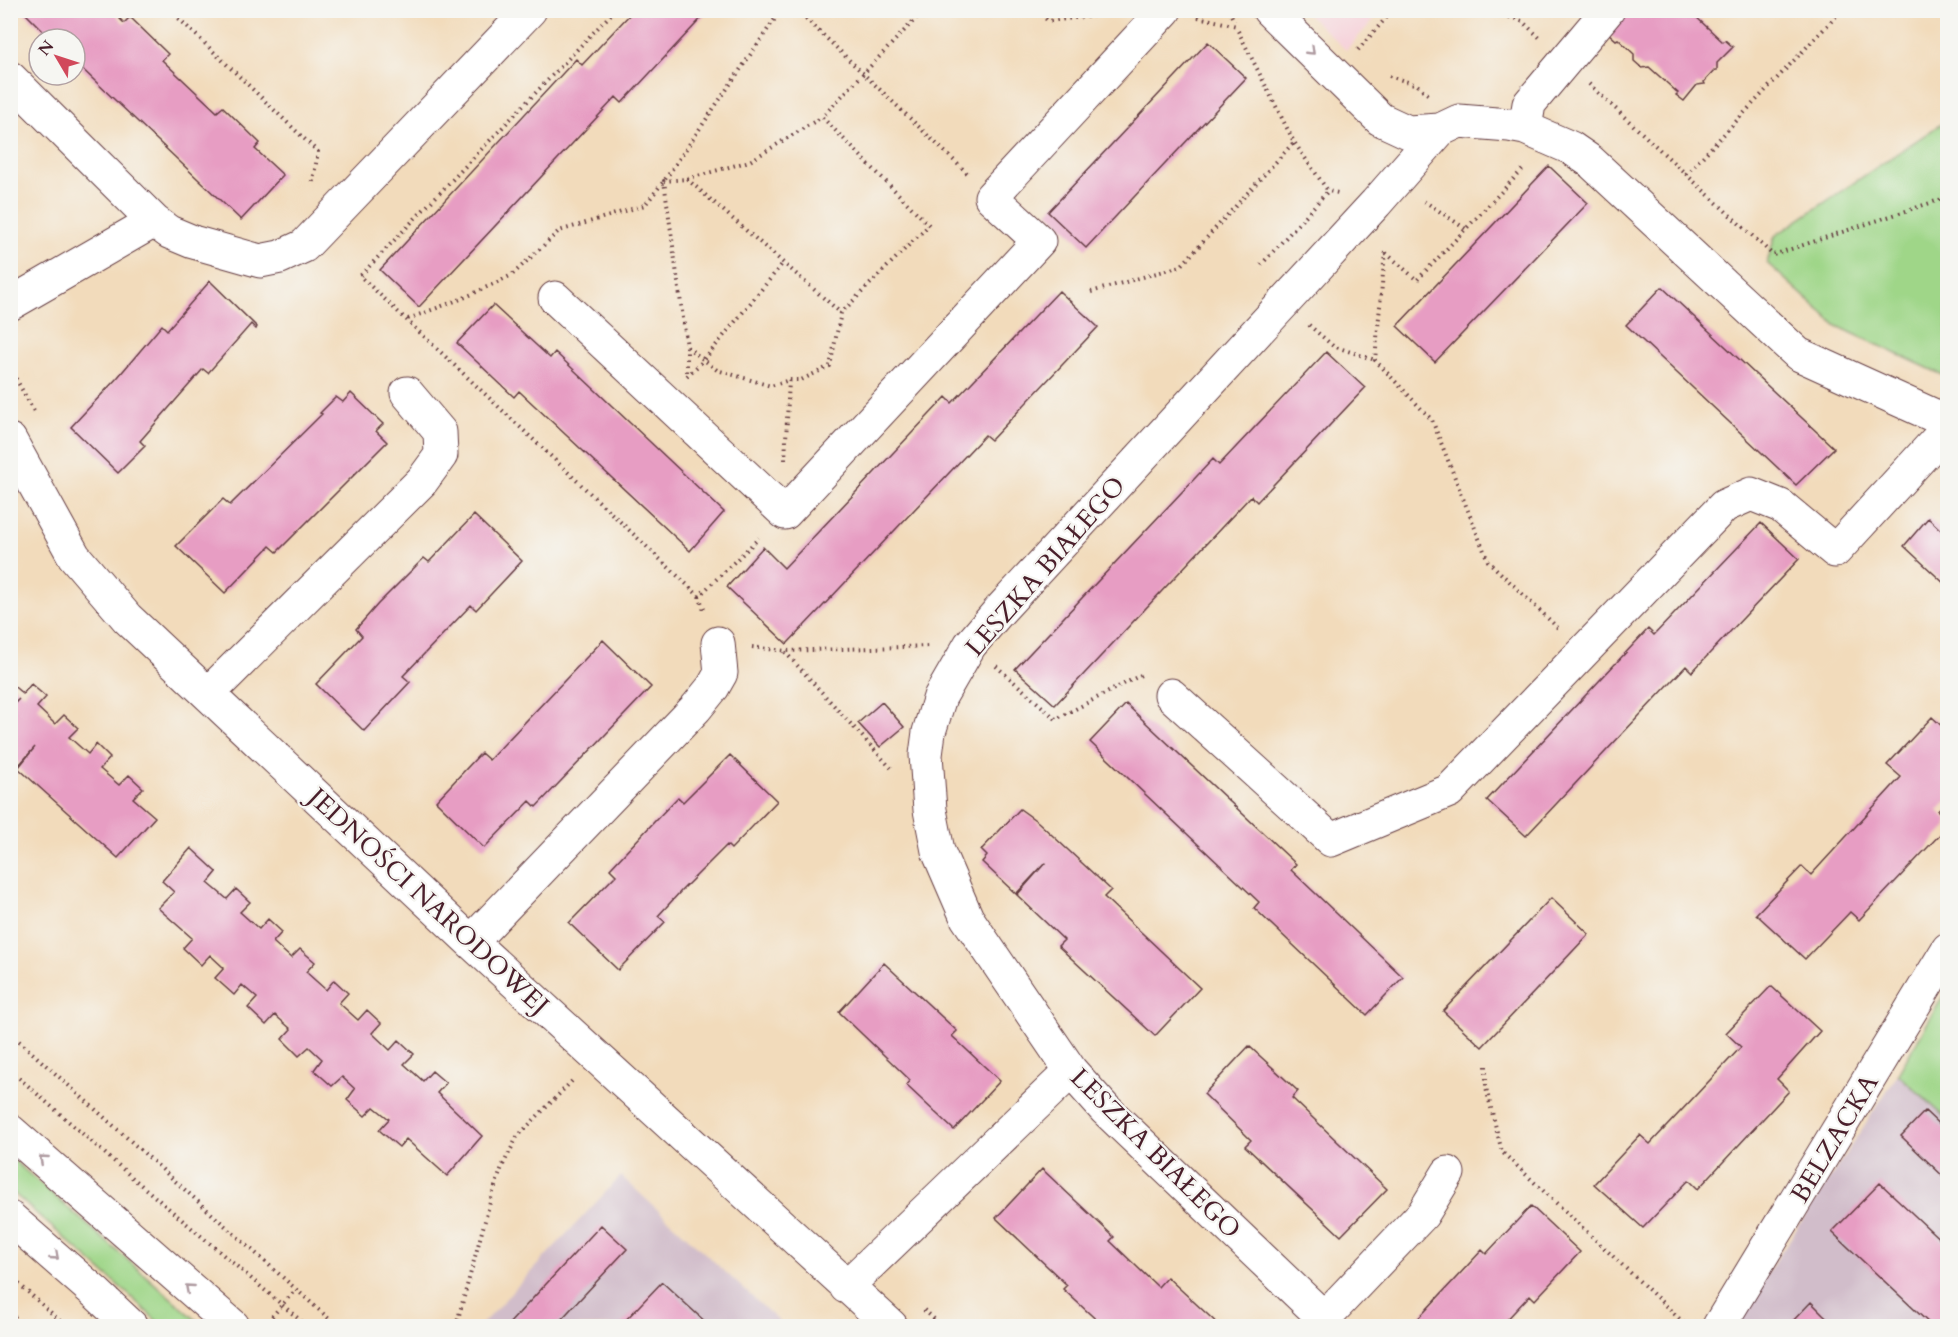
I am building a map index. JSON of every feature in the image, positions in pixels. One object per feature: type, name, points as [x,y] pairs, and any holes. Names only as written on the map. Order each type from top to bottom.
[{"type":"street","points":[[10,78],[154,221],[169,232],[193,242],[260,261],[280,257],[304,246],[530,10]]},
{"type":"street","points":[[555,298],[785,513],[1039,241],[991,196],[1166,10]]},
{"type":"street","points":[[1269,10],[1380,119],[1408,132],[1449,126],[1509,125],[1525,128],[1571,148],[1590,161],[1798,354],[1947,423]]},
{"type":"street","points":[[1525,128],[1528,104],[1608,10]]},
{"type":"street","name":"LESZKA BIAŁEGO","points":[[1448,1173],[1423,1214],[1324,1318],[1105,1109],[1071,1071],[967,918],[938,851],[930,810],[926,754],[928,732],[940,697],[970,645],[1449,126]]},
{"type":"street","points":[[10,304],[154,221]]},
{"type":"street","points":[[208,694],[422,481],[441,455],[440,432],[407,393]]},
{"type":"street","points":[[1171,695],[1331,840],[1449,790],[1724,506],[1751,494],[1781,506],[1835,551],[1947,428]]},
{"type":"street","name":"JEDNOŚCI NARODOWEJ","points":[[10,440],[74,556],[127,618],[471,942],[891,1326]]},
{"type":"street","points":[[471,942],[696,708],[721,673],[718,643]]},
{"type":"street","name":"BELZACKA","points":[[1719,1326],[1947,949]]},
{"type":"street","points":[[846,1287],[1071,1071]]},
{"type":"street","points":[[10,1131],[233,1326]]},
{"type":"street","points":[[10,1218],[131,1326]]},
{"type":"path","points":[[170,10],[318,152],[310,194]]},
{"type":"path","points":[[615,10],[360,276],[699,596],[718,643],[785,651],[970,645],[1056,719],[1143,674],[1171,695]]},
{"type":"path","points":[[408,319],[466,297],[513,275],[559,231],[645,205],[664,181],[781,10]]},
{"type":"path","points":[[797,10],[991,196]]},
{"type":"path","points":[[664,181],[687,179],[750,161],[822,117],[924,10]]},
{"type":"path","points":[[1037,10],[1048,21],[1119,13]]},
{"type":"path","points":[[1229,10],[1294,142],[1328,190],[1376,203],[1411,193],[1466,229]]},
{"type":"path","points":[[1354,55],[1393,10]]},
{"type":"path","points":[[1486,10],[1522,21]]},
{"type":"path","points":[[1517,10],[1522,21],[1773,255],[1947,197]]},
{"type":"path","points":[[1686,174],[1842,10]]},
{"type":"path","points":[[1387,76],[1417,85],[1449,126]]},
{"type":"path","points":[[687,347],[717,370],[771,386],[789,380],[801,380],[830,366],[841,313],[929,225],[822,117]]},
{"type":"path","points":[[1091,292],[1181,266],[1294,142]]},
{"type":"path","points":[[1379,247],[1417,280],[1531,162]]},
{"type":"path","points":[[687,179],[841,313]]},
{"type":"path","points":[[664,181],[687,347],[683,418]]},
{"type":"path","points":[[1261,265],[1328,190]]},
{"type":"path","points":[[1375,360],[1386,253]]},
{"type":"path","points":[[687,377],[704,360],[783,263]]},
{"type":"path","points":[[1307,322],[1333,346],[1375,360],[1432,420],[1488,561],[1583,653]]},
{"type":"path","points":[[10,368],[38,419]]},
{"type":"path","points":[[699,596],[785,513],[789,380]]},
{"type":"path","points":[[785,651],[930,810]]},
{"type":"path","points":[[10,1033],[337,1326]]},
{"type":"path","points":[[456,1326],[492,1195],[502,1167],[517,1137],[596,1056]]},
{"type":"path","points":[[1486,1066],[1486,1088],[1502,1152],[1685,1324]]},
{"type":"path","points":[[10,1070],[307,1326]]},
{"type":"path","points":[[10,1276],[66,1326]]},
{"type":"path","points":[[264,1326],[295,1290]]},
{"type":"path","points":[[918,1305],[942,1326]]},
{"type":"path","points":[[10,1313],[25,1326]]},
{"type":"shaded area","points":[[1304,11],[1382,11],[1346,50]]},
{"type":"shaded area","points":[[1898,1074],[1947,1119],[1947,1326],[1733,1326]]},
{"type":"shaded area","points":[[621,1176],[784,1326],[480,1326]]},
{"type":"green space","points":[[1947,120],[1947,377],[1837,326],[1767,263],[1775,236]]},
{"type":"green space","points":[[1947,989],[1947,1119],[1898,1074]]},
{"type":"green space","points":[[10,1158],[203,1326],[162,1326],[11,1191]]},
{"type":"building","points":[[22,10],[111,10],[124,23],[130,17],[168,54],[162,60],[217,112],[223,107],[260,143],[255,149],[283,175],[241,220],[87,73],[87,27],[39,27]]},
{"type":"building","points":[[634,10],[709,10],[622,103],[616,97],[419,307],[380,270],[576,59],[582,65]]},
{"type":"building","points":[[1628,10],[1694,10],[1694,15],[1723,42],[1725,40],[1733,47],[1717,63],[1717,70],[1704,82],[1705,84],[1697,85],[1684,101],[1649,67],[1642,68],[1634,61],[1634,54],[1608,33]]},
{"type":"building","points":[[1208,42],[1246,78],[1086,248],[1048,212]]},
{"type":"building","points":[[1549,166],[1588,203],[1435,362],[1397,326]]},
{"type":"building","points":[[210,281],[257,327],[256,329],[251,324],[208,373],[203,369],[140,441],[145,446],[118,473],[71,427],[162,325],[167,330]]},
{"type":"building","points":[[1662,287],[1834,448],[1796,485],[1626,325]]},
{"type":"building","points":[[1059,291],[1098,327],[991,440],[985,435],[787,644],[727,587],[763,547],[784,568],[946,397],[952,403]]},
{"type":"building","points":[[493,305],[550,358],[555,352],[724,512],[690,551],[519,391],[514,397],[457,343]]},
{"type":"building","points":[[1326,352],[1365,388],[1257,502],[1251,496],[1055,705],[1015,669],[1213,459],[1219,465]]},
{"type":"building","points":[[351,393],[383,424],[376,431],[387,442],[277,552],[270,546],[225,593],[176,546],[223,499],[230,505],[322,414],[320,413],[336,397],[343,402]]},
{"type":"building","points":[[474,515],[522,561],[476,610],[471,605],[403,676],[410,682],[364,731],[316,684],[362,636],[356,629],[378,604],[424,558],[429,562]]},
{"type":"building","points":[[1928,518],[1942,531],[1947,525],[1947,586],[1904,546]]},
{"type":"building","points":[[1761,523],[1799,559],[1692,672],[1686,666],[1526,836],[1487,800],[1648,629],[1654,635]]},
{"type":"building","points":[[603,640],[651,687],[536,807],[530,801],[484,848],[436,801],[481,753],[489,760]]},
{"type":"building","points":[[10,683],[23,694],[31,684],[46,697],[37,707],[55,724],[64,715],[78,728],[69,737],[88,754],[96,744],[110,758],[100,769],[119,785],[129,775],[143,788],[133,798],[155,817],[118,858],[18,768],[35,747],[20,764],[10,756],[10,708],[19,699],[10,707]]},
{"type":"building","points":[[882,702],[904,727],[880,747],[858,723]]},
{"type":"building","points":[[1126,704],[1296,864],[1291,870],[1403,977],[1367,1015],[1254,908],[1259,902],[1090,742]]},
{"type":"building","points":[[1932,717],[1947,731],[1947,800],[1938,811],[1947,819],[1947,827],[1859,920],[1850,912],[1805,959],[1756,914],[1802,866],[1811,875],[1901,777],[1887,765]]},
{"type":"building","points":[[730,755],[777,801],[731,849],[727,845],[681,891],[658,916],[665,922],[618,970],[569,923],[616,875],[610,869],[678,797],[683,802]]},
{"type":"building","points":[[1020,809],[1038,822],[1111,890],[1104,897],[1200,988],[1155,1036],[1058,946],[1064,940],[1017,895],[1046,862],[1016,894],[982,862],[987,856],[981,850]]},
{"type":"building","points":[[191,848],[217,872],[208,883],[227,899],[236,889],[250,902],[240,912],[259,929],[268,919],[282,932],[273,942],[291,958],[300,949],[315,962],[306,972],[326,990],[334,980],[348,993],[339,1003],[358,1020],[367,1010],[381,1023],[372,1033],[390,1050],[399,1040],[414,1054],[404,1064],[423,1081],[432,1071],[446,1083],[437,1093],[482,1136],[447,1176],[406,1139],[399,1147],[379,1130],[389,1119],[374,1107],[365,1116],[347,1100],[355,1089],[342,1077],[332,1086],[314,1070],[322,1059],[309,1047],[299,1056],[282,1039],[291,1029],[275,1015],[266,1025],[248,1008],[257,998],[242,985],[234,995],[215,978],[224,968],[210,955],[201,965],[183,948],[192,938],[158,908],[174,892],[162,881]]},
{"type":"building","points":[[1551,898],[1589,934],[1482,1047],[1443,1011]]},
{"type":"building","points":[[884,963],[957,1031],[952,1036],[1000,1081],[954,1130],[906,1085],[910,1080],[839,1012]]},
{"type":"building","points":[[1771,986],[1820,1031],[1777,1079],[1789,1091],[1698,1189],[1689,1180],[1643,1228],[1594,1184],[1640,1135],[1650,1144],[1741,1047],[1726,1033]]},
{"type":"building","points":[[1249,1046],[1298,1091],[1292,1098],[1387,1189],[1341,1236],[1245,1146],[1251,1140],[1204,1094]]},
{"type":"building","points":[[1925,1111],[1947,1132],[1947,1180],[1901,1136]]},
{"type":"building","points":[[1042,1169],[1114,1237],[1110,1241],[1158,1287],[1167,1277],[1220,1326],[1103,1326],[1063,1289],[1067,1285],[996,1218]]},
{"type":"building","points":[[1880,1183],[1947,1246],[1947,1326],[1932,1326],[1832,1232]]},
{"type":"building","points":[[1531,1206],[1580,1252],[1535,1300],[1530,1295],[1501,1326],[1418,1326],[1414,1323],[1482,1250],[1486,1254]]},
{"type":"building","points":[[601,1225],[627,1249],[555,1326],[507,1326]]},
{"type":"building","points":[[662,1282],[687,1305],[710,1326],[620,1326]]},
{"type":"building","points":[[1811,1302],[1823,1314],[1836,1326],[1788,1326]]}]
